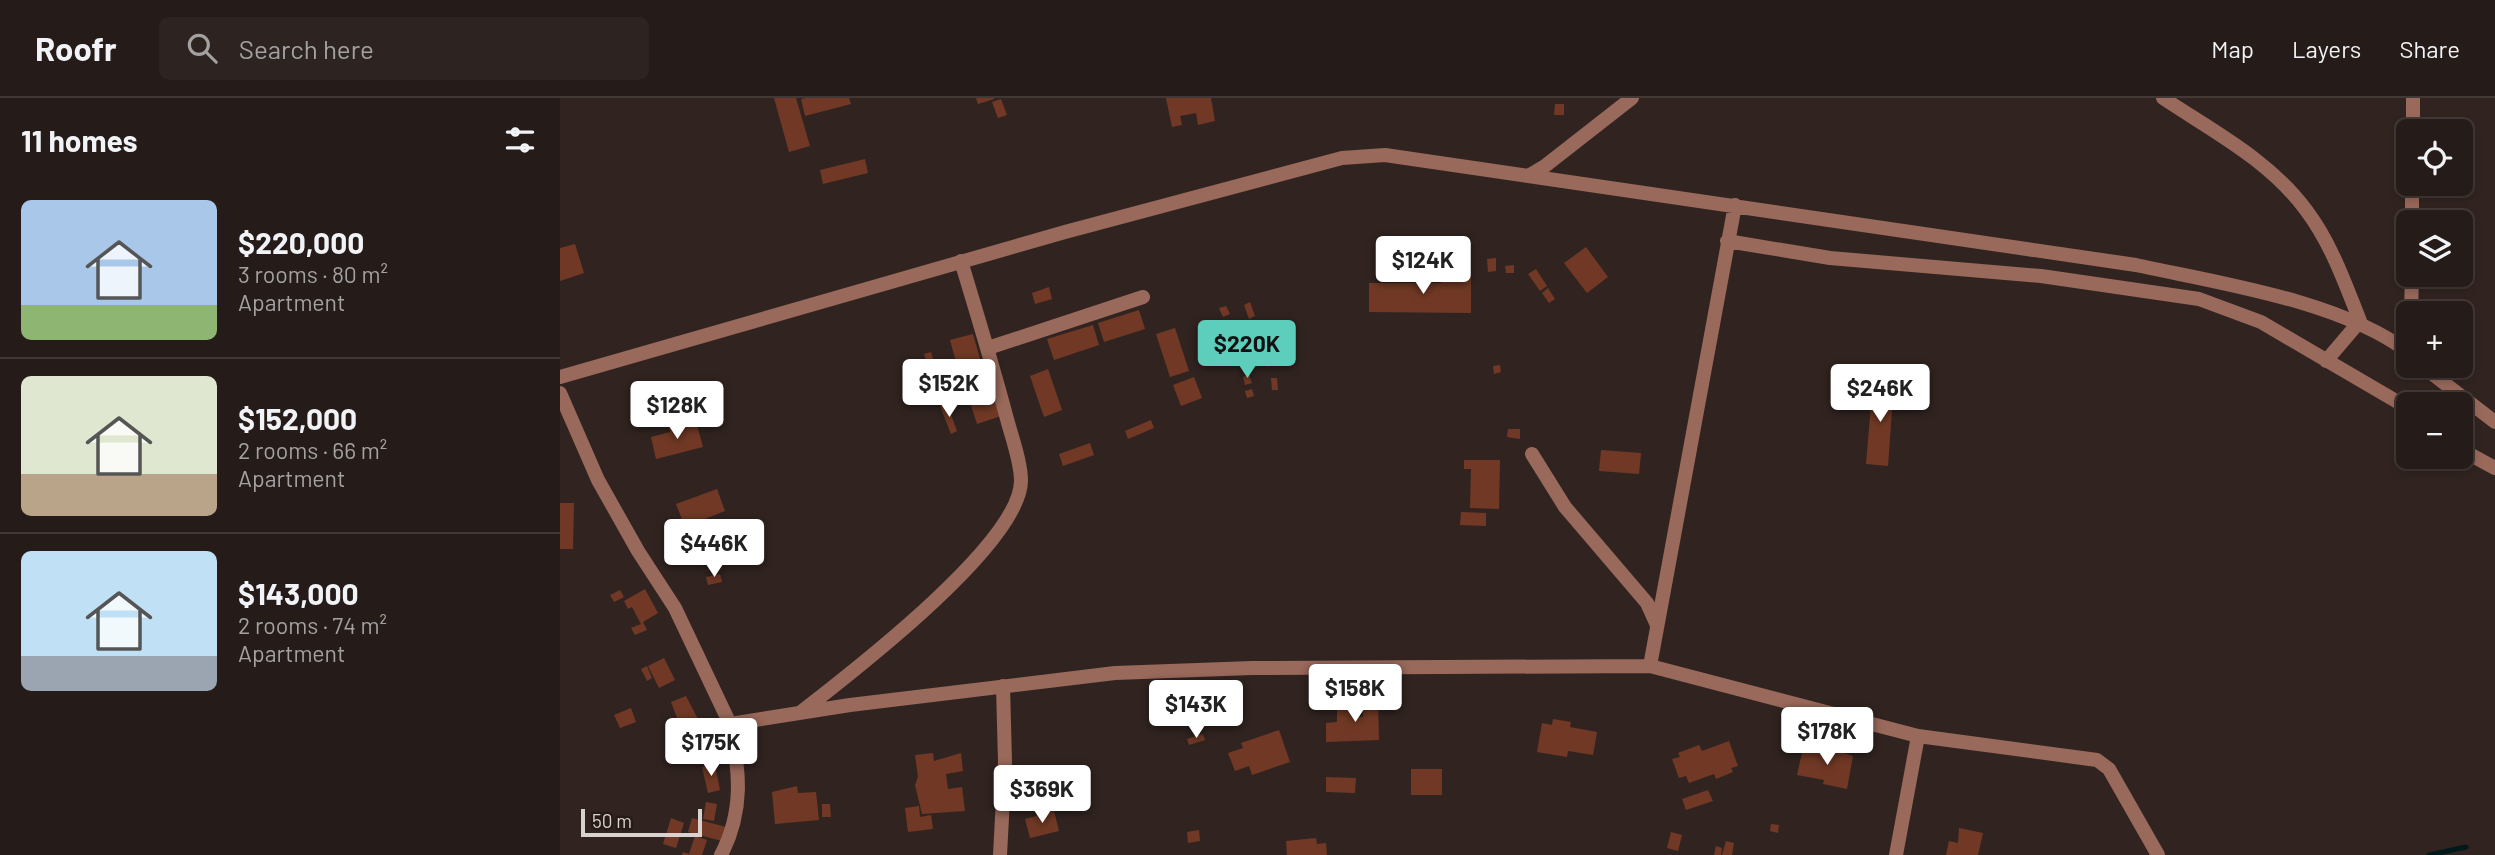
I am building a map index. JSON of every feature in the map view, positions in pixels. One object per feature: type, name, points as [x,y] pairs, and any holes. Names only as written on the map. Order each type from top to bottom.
[{"type":"street","points":[[1530,175],[1632,98]]},
{"type":"street","points":[[2163,98],[2228,138],[2282,182],[2308,211],[2331,250],[2360,321]]},
{"type":"street","points":[[2413,98],[2413,119]]},
{"type":"street","points":[[560,377],[961,261],[1342,158],[1385,155],[2136,265],[2240,287],[2360,321],[2396,344]]},
{"type":"street","points":[[1650,666],[1735,205]]},
{"type":"street","points":[[1727,241],[1841,259],[2041,276],[2199,299],[2260,322],[2396,401]]},
{"type":"street","points":[[800,712],[921,612],[1003,525],[1021,482],[988,348],[961,261]]},
{"type":"street","points":[[988,348],[1143,298]]},
{"type":"street","points":[[2326,361],[2360,321]]},
{"type":"street","points":[[2438,378],[2495,422]]},
{"type":"street","points":[[560,393],[598,480],[638,551],[676,608],[730,724],[740,771],[739,797],[736,818],[721,855]]},
{"type":"street","points":[[1532,454],[1565,507],[1647,603],[1658,626]]},
{"type":"street","points":[[2473,456],[2495,468]]},
{"type":"street","points":[[730,724],[800,712],[1115,673],[1199,669],[1650,666],[1918,736],[2097,760],[2109,769],[2158,855]]},
{"type":"street","points":[[1000,855],[1005,762],[1003,686]]},
{"type":"street","points":[[1896,855],[1918,736]]},
{"type":"building","points":[[774,98],[796,98],[810,146],[789,152]]},
{"type":"building","points":[[849,98],[851,104],[805,116],[801,99]]},
{"type":"building","points":[[976,98],[994,98],[994,99],[978,104]]},
{"type":"building","points":[[1166,98],[1211,98],[1215,121],[1198,125],[1196,113],[1180,116],[1182,125],[1172,127]]},
{"type":"building","points":[[1001,99],[1007,115],[998,118],[992,102]]},
{"type":"building","points":[[1555,104],[1564,104],[1564,115],[1554,115]]},
{"type":"building","points":[[865,159],[868,173],[823,184],[820,170]]},
{"type":"building","points":[[575,244],[584,273],[560,281],[560,248]]},
{"type":"building","points":[[1586,247],[1608,277],[1587,293],[1564,263]]},
{"type":"building","points":[[1496,258],[1496,271],[1488,272],[1487,259]]},
{"type":"building","points":[[1514,265],[1514,273],[1506,273],[1505,266]]},
{"type":"building","points":[[1536,269],[1547,286],[1540,291],[1528,274]]},
{"type":"building","points":[[1441,275],[1471,275],[1471,313],[1369,312],[1369,283],[1441,283]]},
{"type":"building","points":[[1049,287],[1052,299],[1035,304],[1032,293]]},
{"type":"building","points":[[1548,288],[1555,299],[1549,303],[1542,293]]},
{"type":"building","points":[[1250,302],[1255,316],[1249,319],[1244,305]]},
{"type":"building","points":[[1226,306],[1230,314],[1223,317],[1219,308]]},
{"type":"building","points":[[1139,310],[1145,329],[1104,342],[1098,323]]},
{"type":"building","points":[[1093,325],[1099,345],[1054,360],[1047,339]]},
{"type":"building","points":[[1175,328],[1189,371],[1170,377],[1156,334]]},
{"type":"building","points":[[973,334],[981,362],[958,369],[950,340]]},
{"type":"building","points":[[1240,347],[1242,356],[1236,357],[1234,349]]},
{"type":"building","points":[[931,352],[938,374],[931,376],[924,354]]},
{"type":"building","points":[[1270,356],[1273,365],[1268,367],[1265,358]]},
{"type":"building","points":[[1500,365],[1501,372],[1494,374],[1493,366]]},
{"type":"building","points":[[1048,369],[1062,410],[1044,417],[1030,376]]},
{"type":"building","points":[[1249,375],[1252,383],[1245,385],[1243,377]]},
{"type":"building","points":[[1194,377],[1202,398],[1181,406],[1173,385]]},
{"type":"building","points":[[1271,378],[1277,378],[1278,390],[1272,390]]},
{"type":"building","points":[[1873,381],[1894,383],[1888,466],[1866,464]]},
{"type":"building","points":[[990,382],[1001,416],[977,424],[966,390]]},
{"type":"building","points":[[1252,389],[1254,396],[1247,398],[1245,391]]},
{"type":"building","points":[[947,404],[957,431],[951,434],[940,406]]},
{"type":"building","points":[[1151,420],[1154,428],[1128,439],[1125,431]]},
{"type":"building","points":[[685,422],[687,427],[697,425],[703,447],[656,459],[651,437],[670,432],[669,426]]},
{"type":"building","points":[[1508,429],[1520,429],[1520,439],[1507,437]]},
{"type":"building","points":[[1090,443],[1094,455],[1063,466],[1059,454]]},
{"type":"building","points":[[1601,450],[1641,453],[1639,474],[1599,471]]},
{"type":"building","points":[[1464,460],[1500,460],[1499,509],[1470,508],[1471,469],[1464,469]]},
{"type":"building","points":[[717,489],[725,511],[685,527],[676,504]]},
{"type":"building","points":[[560,503],[574,503],[573,549],[560,549]]},
{"type":"building","points":[[1461,512],[1486,513],[1486,526],[1460,525]]},
{"type":"building","points":[[712,541],[714,550],[696,555],[694,546]]},
{"type":"building","points":[[720,574],[722,582],[708,585],[706,577]]},
{"type":"building","points":[[645,589],[658,613],[643,622],[647,630],[635,635],[631,628],[641,624],[632,607],[628,609],[624,601]]},
{"type":"building","points":[[620,590],[624,597],[614,602],[610,595]]},
{"type":"building","points":[[664,658],[675,680],[659,688],[648,666]]},
{"type":"building","points":[[647,666],[652,678],[647,681],[641,669]]},
{"type":"building","points":[[686,696],[699,721],[681,728],[671,702]]},
{"type":"building","points":[[1215,700],[1222,720],[1203,726],[1196,707]]},
{"type":"building","points":[[1362,700],[1378,700],[1379,740],[1326,742],[1326,723],[1337,722],[1337,708],[1352,707],[1353,717],[1363,717]]},
{"type":"building","points":[[631,708],[636,722],[620,728],[614,715]]},
{"type":"building","points":[[1553,719],[1571,722],[1570,727],[1597,732],[1593,755],[1568,751],[1567,757],[1537,752],[1542,723],[1552,725]]},
{"type":"building","points":[[1279,730],[1290,762],[1252,775],[1249,766],[1235,771],[1228,753],[1243,748],[1241,743]]},
{"type":"building","points":[[1203,734],[1205,740],[1189,745],[1187,739]]},
{"type":"building","points":[[702,735],[703,739],[707,737],[711,748],[707,750],[708,755],[693,761],[686,740]]},
{"type":"building","points":[[1729,741],[1738,766],[1731,768],[1733,772],[1716,779],[1714,774],[1689,783],[1686,776],[1679,778],[1672,759],[1680,757],[1678,753],[1699,745],[1702,751]]},
{"type":"building","points":[[1829,747],[1853,756],[1847,789],[1823,784],[1824,780],[1797,775],[1803,748],[1828,753]]},
{"type":"building","points":[[933,753],[934,761],[961,753],[963,771],[946,774],[948,789],[962,787],[965,811],[922,814],[915,785],[918,777],[915,755]]},
{"type":"building","points":[[715,764],[720,790],[708,793],[702,767]]},
{"type":"building","points":[[1411,769],[1442,769],[1442,795],[1411,795]]},
{"type":"building","points":[[1326,777],[1356,778],[1355,793],[1326,792]]},
{"type":"building","points":[[797,786],[798,793],[816,792],[819,820],[775,824],[772,792]]},
{"type":"building","points":[[1708,790],[1713,801],[1686,810],[1682,799]]},
{"type":"building","points":[[706,802],[717,804],[714,821],[703,819]]},
{"type":"building","points":[[822,804],[830,804],[831,817],[822,817]]},
{"type":"building","points":[[919,806],[920,817],[931,815],[933,829],[908,832],[905,808]]},
{"type":"building","points":[[1054,811],[1059,831],[1030,838],[1025,819]]},
{"type":"building","points":[[671,818],[684,823],[676,848],[663,844]]},
{"type":"building","points":[[692,818],[726,827],[722,841],[688,832]]},
{"type":"building","points":[[1771,824],[1779,825],[1778,833],[1770,831]]},
{"type":"building","points":[[1959,828],[1983,833],[1978,855],[1946,855],[1949,841],[1958,843]]},
{"type":"building","points":[[1199,830],[1200,841],[1188,843],[1187,832]]},
{"type":"building","points":[[1671,832],[1682,835],[1678,851],[1667,848]]},
{"type":"building","points":[[695,836],[707,840],[702,855],[682,855],[683,852],[689,854]]},
{"type":"building","points":[[1316,838],[1317,844],[1326,843],[1327,855],[1287,855],[1286,841]]},
{"type":"building","points":[[1726,841],[1734,843],[1732,855],[1722,855]]},
{"type":"building","points":[[1716,846],[1722,848],[1721,855],[1714,855]]},
{"type":"waterway","points":[[2429,855],[2466,847]]}]
